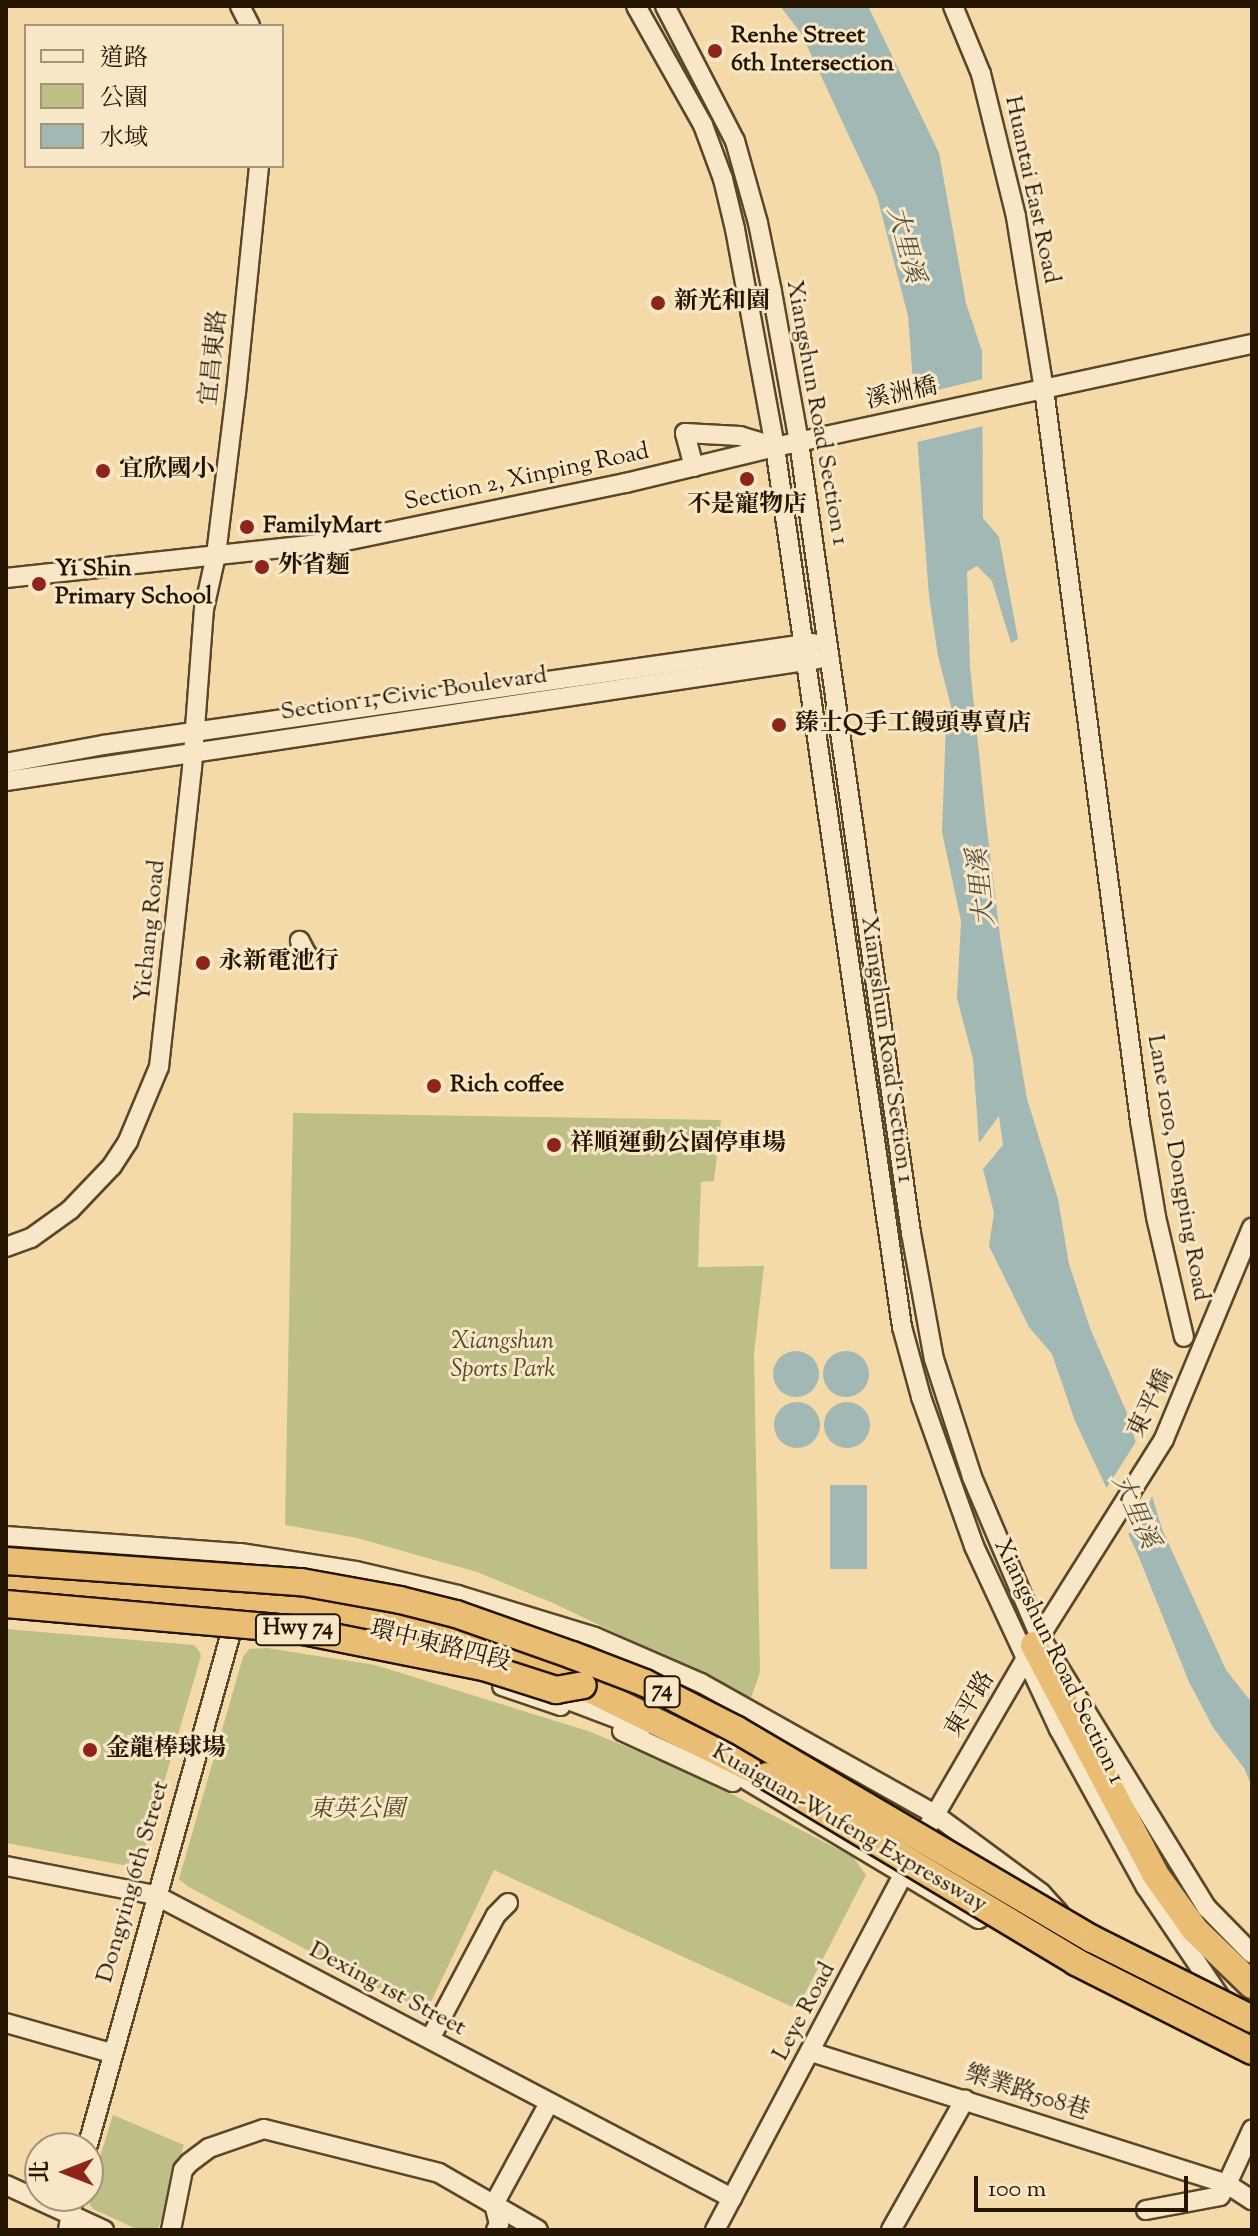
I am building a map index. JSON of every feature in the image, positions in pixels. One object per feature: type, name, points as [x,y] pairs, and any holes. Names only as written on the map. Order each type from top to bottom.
[{"type":"highway","name":"Kuaiguan-Wufeng Expressway","points":[[6,1561],[301,1582],[456,1614],[572,1655],[645,1683],[737,1730],[1092,1939],[1252,2019]]},
{"type":"highway","name":"Kuaiguan-Wufeng Expressway","points":[[6,1584],[345,1615],[488,1651],[583,1685],[767,1776],[1076,1962],[1252,2051]]},
{"type":"highway","name":"Hwy 74","points":[[6,1604],[293,1629],[469,1664],[556,1690],[583,1685]]},
{"type":"highway","points":[[1033,1648],[1173,1901],[1216,1953],[1252,1985]]},
{"type":"street","points":[[240,6],[249,24]]},
{"type":"street","name":"Xiangshun Road Section 1","points":[[636,6],[703,125],[723,179],[775,447],[902,1327],[952,1490],[1033,1648],[1136,1870],[1252,2045]]},
{"type":"street","name":"Xiangshun Road Section 1","points":[[665,6],[727,121],[743,165],[758,223],[799,442],[909,1218],[934,1359],[1033,1648],[1207,1908],[1252,1954]]},
{"type":"street","name":"Huantai East Road","points":[[953,6],[981,74],[1004,159],[1044,389],[1083,677]]},
{"type":"street","name":"宜昌東路","points":[[216,555],[259,168]]},
{"type":"street","name":"溪洲橋","points":[[799,442],[1252,344]]},
{"type":"street","points":[[694,467],[685,433],[740,436],[775,447]]},
{"type":"street","name":"Section 2, Xinping Road","points":[[6,578],[340,542],[799,442]]},
{"type":"street","name":"Yichang Road","points":[[6,1247],[31,1238],[70,1210],[112,1166],[128,1141],[159,1067],[194,742],[204,609],[216,555]]},
{"type":"street","name":"Section 1, Civic Boulevard","points":[[6,781],[194,742],[829,649]]},
{"type":"street","name":"Lane 1010, Dongping Road","points":[[1083,677],[1125,1007],[1156,1217],[1184,1337]]},
{"type":"street","name":"Section 1, Civic Boulevard","points":[[6,763],[103,745],[194,742]]},
{"type":"street","points":[[296,961],[307,955],[300,941]]},
{"type":"street","name":"東平橋","points":[[1050,1620],[1164,1439],[1252,1228]]},
{"type":"street","points":[[6,1536],[240,1553],[356,1571],[458,1595],[595,1637],[701,1683],[934,1814],[1041,1893],[1147,2009]]},
{"type":"street","points":[[6,1592],[234,1609],[387,1632],[625,1720],[716,1762],[1005,1934],[1147,2009],[1252,2059]]},
{"type":"street","name":"環中東路四段","points":[[6,1613],[232,1629],[432,1665],[564,1706],[792,1809]]},
{"type":"street","name":"東平路","points":[[934,1814],[1050,1620]]},
{"type":"street","name":"Dongying 6th Street","points":[[91,2132],[232,1629]]},
{"type":"street","name":"Leye Road","points":[[715,2230],[934,1814]]},
{"type":"street","name":"Dexing 1st Street","points":[[6,1866],[155,1895],[732,2198]]},
{"type":"street","points":[[430,2039],[496,1915],[508,1903]]},
{"type":"street","points":[[6,2023],[111,2053]]},
{"type":"street","name":"樂業路508巷","points":[[811,2052],[1227,2184],[1252,2200]]},
{"type":"street","points":[[891,2230],[965,2099]]},
{"type":"street","points":[[496,2230],[499,2224],[494,2204],[549,2103]]},
{"type":"street","points":[[171,2230],[183,2170],[189,2163],[209,2148],[264,2129],[439,2173],[538,2230]]},
{"type":"street","points":[[1146,2210],[1220,2196],[1252,2130]]},
{"type":"street","points":[[6,2185],[104,2230]]},
{"type":"green space","name":"Xiangshun Sports Park","points":[[293,1113],[721,1120],[714,1181],[701,1182],[698,1267],[764,1266],[754,1354],[760,1672],[751,1698],[553,1603],[477,1572],[357,1538],[285,1525]]},
{"type":"green space","name":"金龍棒球場","points":[[6,1629],[194,1645],[199,1651],[201,1656],[139,1868],[6,1843]]},
{"type":"green space","name":"東英公園","points":[[267,1648],[375,1665],[588,1731],[691,1773],[853,1857],[866,1875],[797,2009],[494,1870],[428,2008],[399,1999],[187,1886],[179,1879],[243,1657],[249,1649]]},
{"type":"green space","points":[[113,2115],[184,2145],[159,2227],[139,2230],[100,2212],[104,2212],[104,2144]]},
{"type":"water","name":"大里溪","points":[[780,6],[868,6],[939,153],[966,303],[982,351],[983,518],[999,537],[1018,639],[1011,643],[992,581],[977,566],[967,572],[970,667],[986,821],[1001,944],[1027,1099],[1058,1199],[1069,1264],[1090,1328],[1127,1413],[1162,1529],[1226,1670],[1252,1703],[1252,1786],[1244,1768],[1214,1729],[1189,1682],[1138,1555],[1075,1421],[1052,1354],[1029,1327],[989,1246],[994,1213],[983,1169],[1003,1145],[999,1116],[979,1143],[973,1059],[957,998],[961,921],[942,832],[946,723],[952,710],[938,656],[929,596],[908,316],[877,196],[801,33]]},
{"type":"water","points":[[796,1351],[812,1358],[819,1374],[812,1390],[796,1397],[780,1390],[773,1374],[780,1358]]},
{"type":"water","points":[[846,1351],[862,1358],[869,1374],[862,1390],[846,1397],[830,1390],[823,1374],[830,1358]]},
{"type":"water","points":[[797,1402],[813,1409],[820,1425],[813,1441],[797,1448],[781,1441],[774,1425],[781,1409]]},
{"type":"water","points":[[847,1402],[863,1409],[870,1425],[863,1441],[847,1448],[831,1441],[824,1425],[831,1409]]},
{"type":"water","points":[[830,1485],[867,1485],[867,1569],[830,1569]]},
{"type":"pier","points":[[987,378],[988,425],[913,443],[909,397]]},
{"type":"pier","points":[[1139,1437],[1155,1492],[1126,1538],[1104,1492]]},
{"type":"place","name":"Renhe Street 6th Intersection","points":[[715,51]]},
{"type":"place","name":"新光和園","points":[[658,303]]},
{"type":"place","name":"宜欣國小","points":[[103,471]]},
{"type":"place","name":"不是寵物店","points":[[747,479]]},
{"type":"place","name":"FamilyMart","points":[[247,527]]},
{"type":"place","name":"外省麵","points":[[262,567]]},
{"type":"place","name":"Yi Shin Primary School","points":[[39,584]]},
{"type":"place","name":"臻士Q手工饅頭專賣店","points":[[779,725]]},
{"type":"place","name":"永新電池行","points":[[203,963]]},
{"type":"place","name":"Rich coffee","points":[[434,1086]]},
{"type":"place","name":"祥順運動公園停車場","points":[[554,1145]]},
{"type":"place","name":"金龍棒球場","points":[[90,1750]]}]
